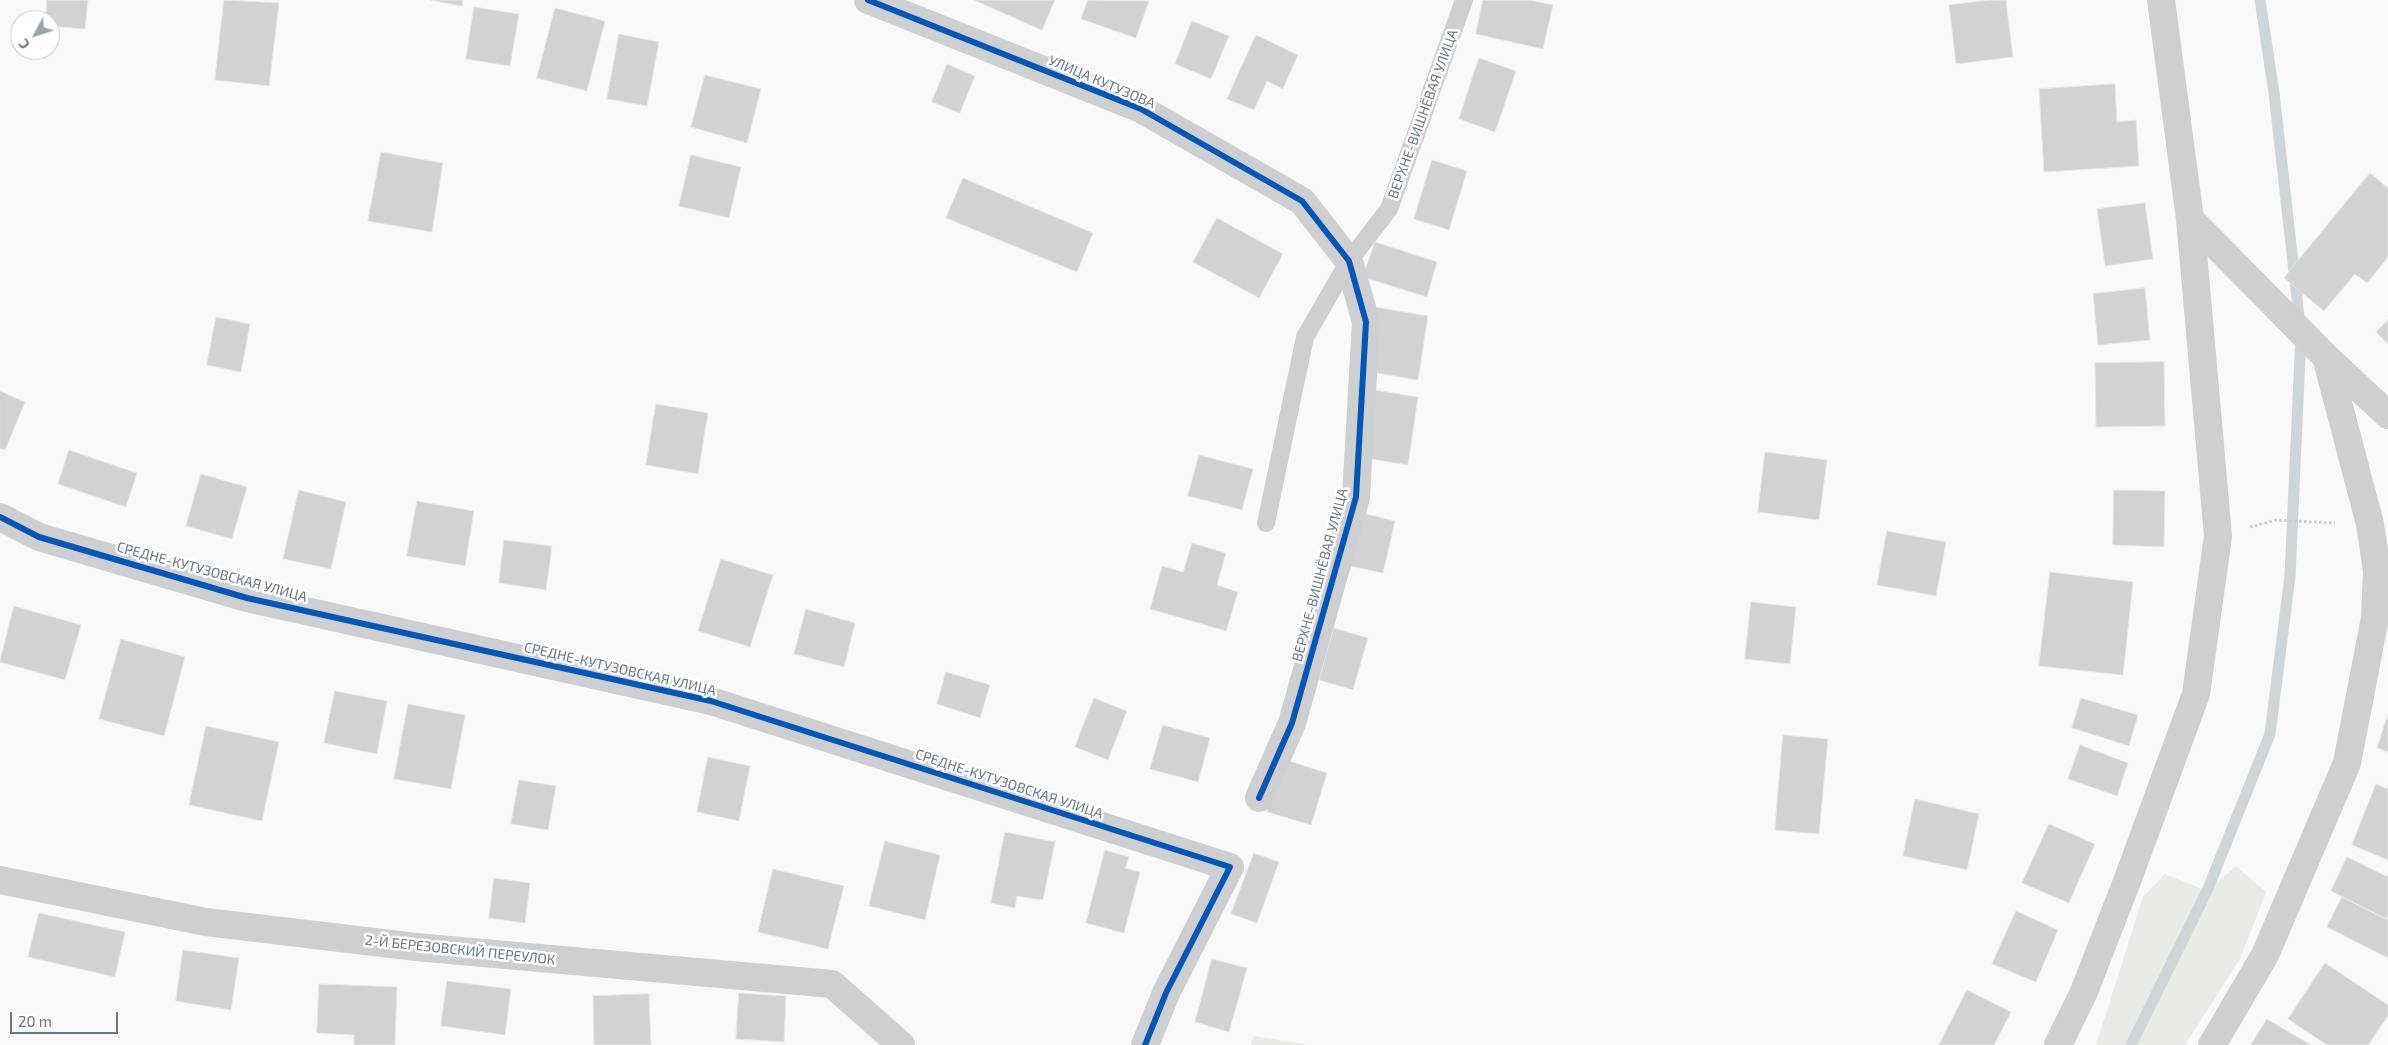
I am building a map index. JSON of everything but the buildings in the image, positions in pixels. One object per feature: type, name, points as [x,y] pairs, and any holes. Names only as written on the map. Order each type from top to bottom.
[{"type":"street","name":"УЛИЦА КУТУЗОВА","points":[[868,0],[1141,109],[1302,201],[1349,261]]},
{"type":"street","points":[[2058,1045],[2083,994],[2196,694],[2218,536],[2190,219],[2161,0]]},
{"type":"street","points":[[2190,219],[2326,357],[2388,415]]},
{"type":"street","name":"ВЕРХНЕ-ВИШНЁВАЯ УЛИЦА","points":[[1259,798],[1292,723],[1356,497],[1366,322],[1349,261]]},
{"type":"street","points":[[2212,1045],[2265,955],[2347,763],[2376,618],[2377,571],[2370,524],[2326,357]]},
{"type":"street","name":"СРЕДНЕ-КУТУЗОВСКАЯ УЛИЦА","points":[[0,517],[39,537],[247,598],[711,701],[1230,867],[1166,993],[1145,1045]]},
{"type":"street","name":"2-Й БЕРЕЗОВСКИЙ ПЕРЕУЛОК","points":[[0,880],[215,923],[416,947],[832,984],[901,1045]]},
{"type":"lane","name":"ВЕРХНЕ-ВИШНЁВАЯ УЛИЦА","points":[[1349,261],[1389,209],[1464,0]]},
{"type":"lane","points":[[1266,523],[1305,337],[1349,261]]},
{"type":"path","points":[[2276,520],[2308,522]]},
{"type":"shaded area","points":[[2236,866],[2266,892],[2240,959],[2185,1045],[2096,1045],[2143,897],[2165,874],[2207,891]]},
{"type":"shaded area","points":[[1254,1036],[1308,1045],[1251,1045]]},
{"type":"waterway","points":[[2131,1045],[2207,891],[2270,734],[2290,576],[2301,334],[2274,93],[2260,0]]},
{"type":"cycle path","points":[[868,0],[1141,109],[1302,201],[1349,261],[1366,322],[1356,497],[1292,723],[1259,798]]},
{"type":"cycle path","points":[[0,517],[39,537],[247,598],[711,701],[1230,867],[1166,993],[1145,1045]]}]
